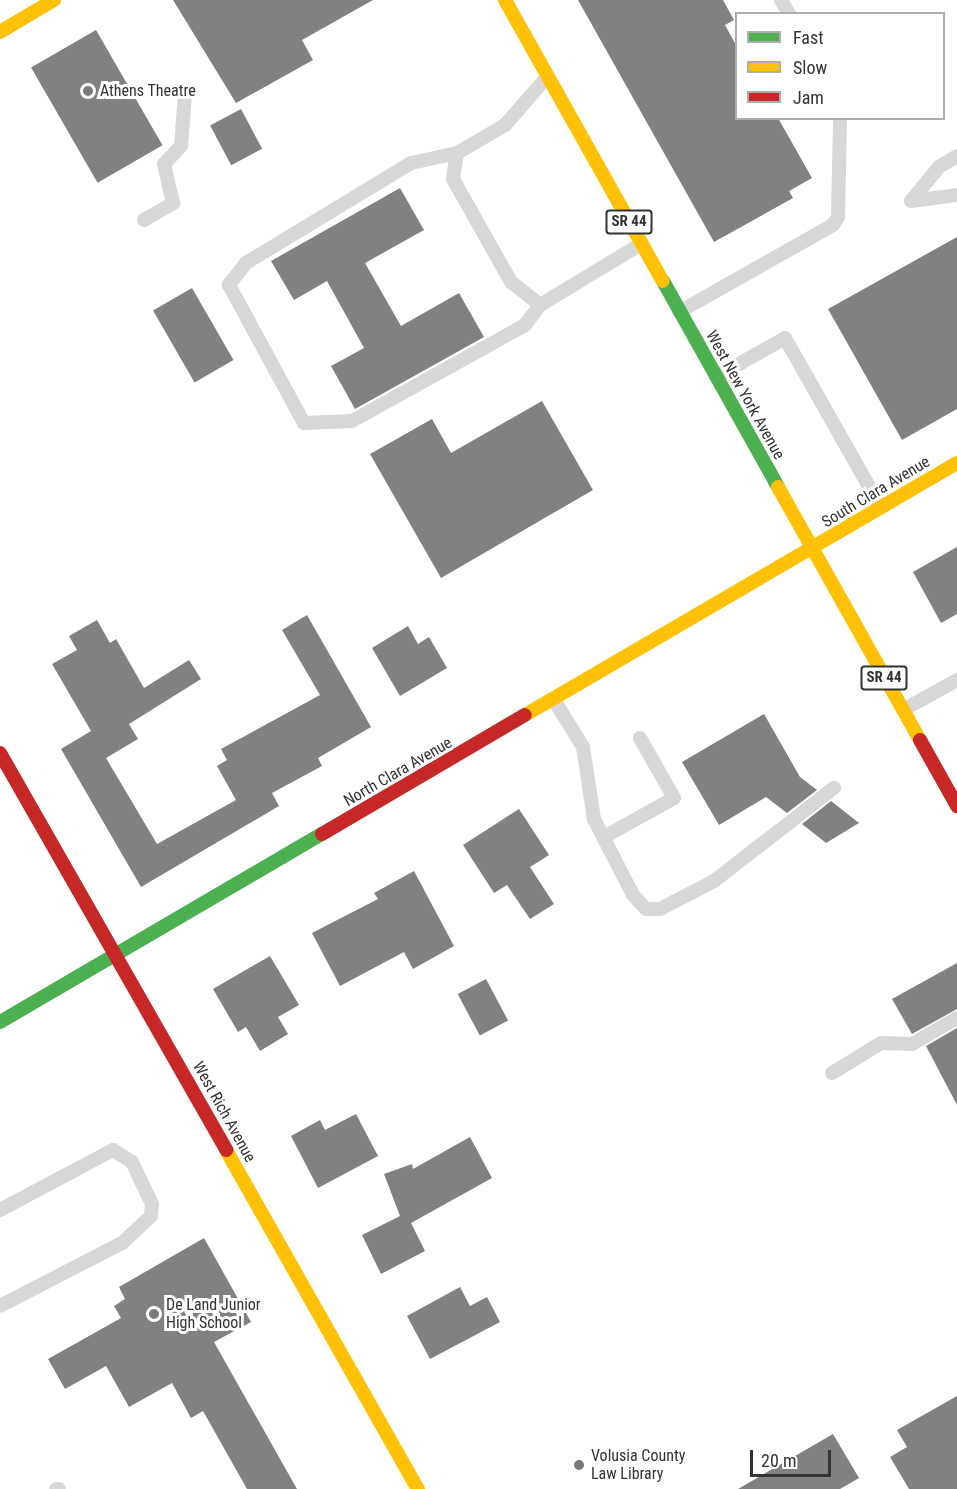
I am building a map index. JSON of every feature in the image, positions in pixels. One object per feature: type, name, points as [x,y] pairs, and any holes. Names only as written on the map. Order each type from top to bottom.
[{"type":"street","points":[[0,32],[54,0]]},
{"type":"street","name":"West New York Avenue","points":[[506,0],[812,549],[955,798]]},
{"type":"street","name":"South Clara Avenue","points":[[812,549],[957,463]]},
{"type":"street","name":"North Clara Avenue","points":[[0,1022],[117,956],[812,549]]},
{"type":"street","name":"West Rich Avenue","points":[[0,753],[418,1489]]},
{"type":"lane","points":[[548,76],[505,125],[458,153],[411,163],[246,262],[229,285],[304,423],[352,421],[525,325],[540,305],[641,244]]},
{"type":"lane","points":[[144,219],[173,203],[164,165],[182,146],[185,94]]},
{"type":"lane","points":[[679,312],[833,225],[838,217],[840,120]]},
{"type":"lane","points":[[458,153],[453,179],[511,282],[540,305]]},
{"type":"lane","points":[[957,156],[939,167],[911,201],[957,195]]},
{"type":"lane","points":[[716,377],[785,338],[881,508]]},
{"type":"lane","points":[[903,710],[957,680]]},
{"type":"lane","points":[[554,700],[583,747],[588,796],[604,837],[633,895],[646,909],[660,909],[714,881],[834,788]]},
{"type":"lane","points":[[604,837],[674,798],[640,738]]},
{"type":"lane","points":[[832,1073],[881,1042],[912,1044],[957,1018]]},
{"type":"lane","points":[[0,1210],[113,1150],[132,1162],[152,1204],[151,1216],[122,1243],[0,1306]]},
{"type":"building","points":[[173,0],[373,0],[302,40],[313,60],[236,103]]},
{"type":"building","points":[[578,0],[723,0],[734,20],[725,25],[735,43],[735,120],[779,120],[812,178],[789,191],[793,198],[714,242]]},
{"type":"building","name":"Athens Theatre","points":[[96,30],[162,145],[98,183],[31,68]]},
{"type":"building","points":[[241,109],[262,149],[231,165],[210,125]]},
{"type":"building","points":[[400,188],[424,230],[365,263],[401,326],[459,293],[484,337],[355,409],[331,366],[364,348],[327,281],[294,300],[271,261]]},
{"type":"building","points":[[957,237],[957,409],[902,440],[828,309]]},
{"type":"building","points":[[192,288],[234,360],[195,382],[153,310]]},
{"type":"building","points":[[542,401],[593,490],[441,578],[370,454],[432,419],[451,453]]},
{"type":"building","points":[[957,547],[957,614],[941,623],[913,572]]},
{"type":"building","points":[[307,615],[371,727],[318,758],[322,766],[272,793],[279,806],[141,887],[61,749],[91,731],[52,664],[77,650],[69,636],[97,620],[110,643],[116,639],[144,688],[189,660],[201,679],[129,724],[138,739],[106,758],[157,844],[236,800],[217,766],[227,760],[221,749],[320,695],[282,630]]},
{"type":"building","points":[[408,626],[418,644],[429,637],[447,668],[400,696],[372,648]]},
{"type":"building","points":[[764,714],[800,777],[817,790],[787,813],[766,797],[719,825],[682,762]]},
{"type":"building","points":[[831,801],[859,823],[826,843],[802,824]]},
{"type":"building","points":[[519,809],[549,855],[530,867],[554,904],[530,919],[507,885],[494,893],[463,845]]},
{"type":"building","points":[[414,871],[454,946],[413,969],[404,952],[340,986],[312,933],[378,899],[374,893]]},
{"type":"building","points":[[270,956],[299,1005],[278,1017],[288,1034],[260,1051],[246,1027],[238,1032],[213,989]]},
{"type":"building","points":[[957,963],[957,1009],[912,1034],[892,999]]},
{"type":"building","points":[[486,979],[508,1020],[480,1036],[458,994]]},
{"type":"building","points":[[957,1028],[957,1105],[926,1046]]},
{"type":"building","points":[[356,1114],[378,1156],[318,1188],[291,1136],[320,1120],[325,1130]]},
{"type":"building","points":[[470,1137],[492,1178],[411,1223],[425,1251],[381,1274],[362,1235],[400,1216],[384,1174],[412,1164],[413,1169]]},
{"type":"building","points":[[204,1238],[251,1322],[214,1342],[297,1489],[247,1489],[203,1411],[191,1418],[172,1383],[129,1407],[106,1366],[65,1389],[48,1359],[121,1318],[114,1306],[125,1299],[119,1287]]},
{"type":"building","points":[[460,1287],[470,1306],[487,1297],[500,1322],[430,1359],[407,1316]]},
{"type":"building","points":[[957,1396],[957,1489],[909,1489],[890,1457],[907,1447],[897,1430]]},
{"type":"building","points":[[833,1434],[859,1478],[840,1489],[738,1489]]},
{"type":"traffic: fast","points":[[663,281],[778,487]]},
{"type":"traffic: fast","points":[[0,1022],[322,834]]},
{"type":"traffic: slow","points":[[0,32],[54,0]]},
{"type":"traffic: slow","points":[[505,0],[663,281]]},
{"type":"traffic: slow","points":[[525,715],[957,463]]},
{"type":"traffic: slow","points":[[778,487],[920,740]]},
{"type":"traffic: slow","points":[[226,1150],[418,1489]]},
{"type":"traffic: jam","points":[[322,834],[525,715]]},
{"type":"traffic: jam","points":[[920,740],[957,806]]},
{"type":"traffic: jam","points":[[0,753],[226,1150]]},
{"type":"place","name":"Athens Theatre","points":[[88,91]]},
{"type":"place","name":"De Land Junior High School","points":[[154,1314]]},
{"type":"place","name":"Volusia County Law Library","points":[[579,1465]]}]
